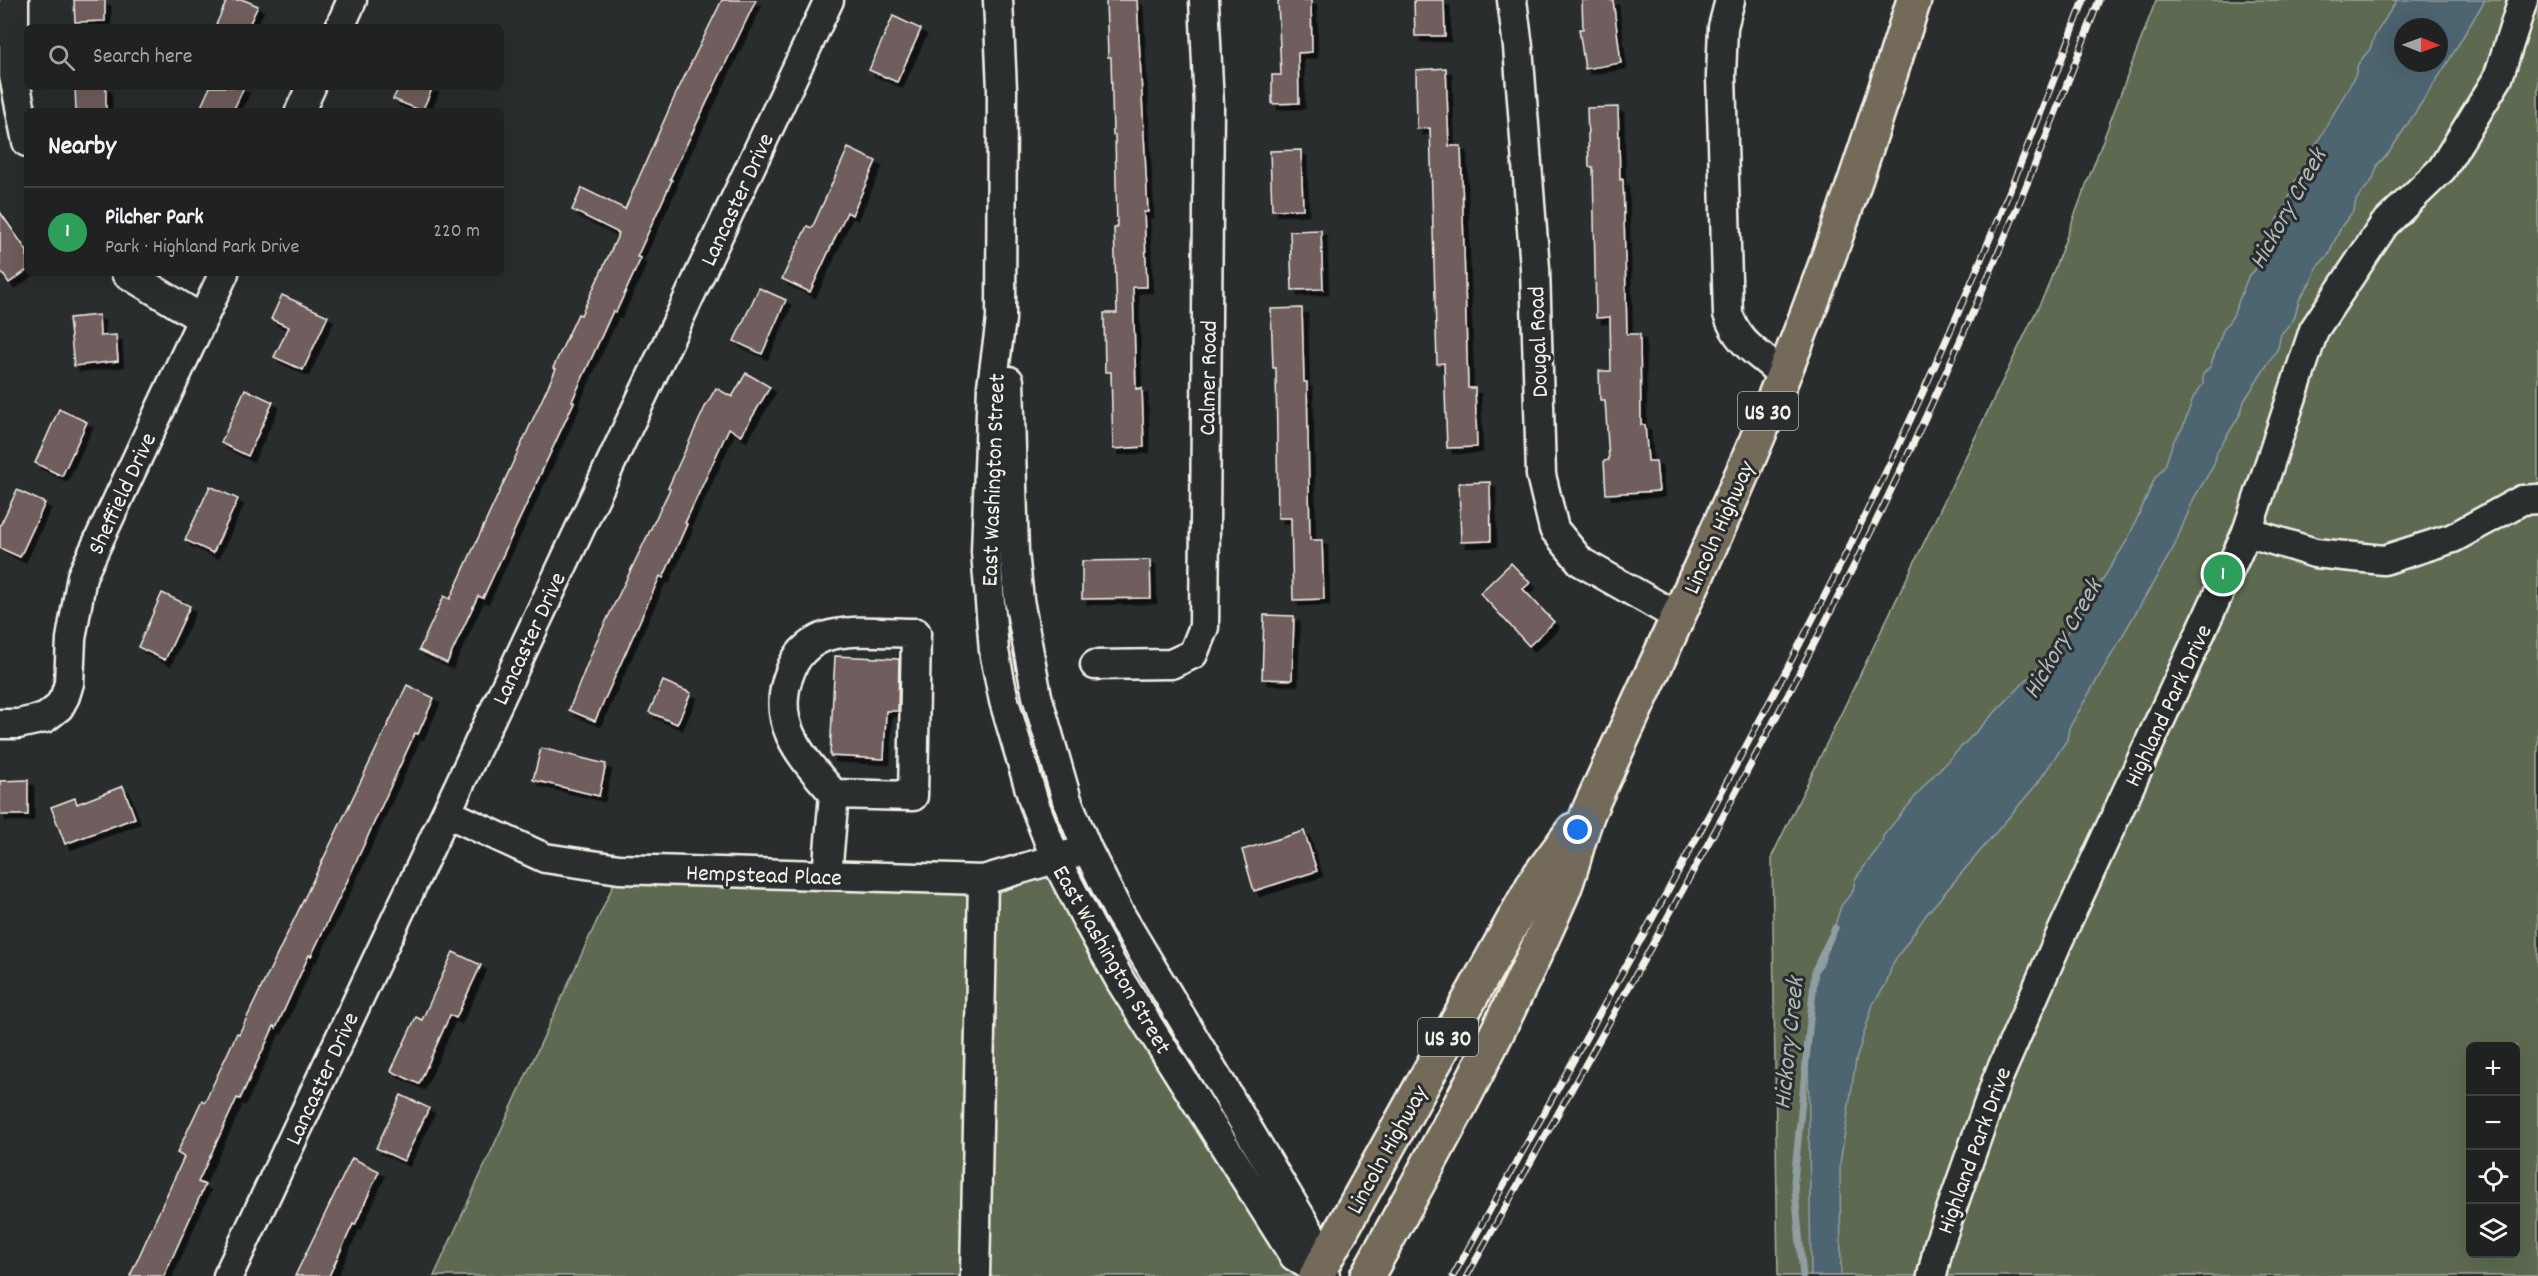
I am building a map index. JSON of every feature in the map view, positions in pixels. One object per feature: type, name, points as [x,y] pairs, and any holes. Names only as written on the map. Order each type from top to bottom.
[{"type":"main road","name":"Lincoln Highway","points":[[1367,1276],[1436,1151],[1518,990],[1563,892],[1589,809],[1678,617],[1783,376],[1871,134],[1914,0]]},
{"type":"main road","name":"Lincoln Highway","points":[[1319,1274],[1536,880],[1589,809]]},
{"type":"street","points":[[14,0],[14,76],[24,127]]},
{"type":"street","points":[[340,24],[352,0]]},
{"type":"street","name":"Lancaster Drive","points":[[228,1276],[447,813],[551,586],[829,0]]},
{"type":"street","name":"East Washington Street","points":[[998,0],[1002,90],[1001,319],[992,386],[987,501],[988,603],[994,651],[1004,701],[1034,803],[1056,860],[1121,982],[1294,1256],[1319,1274]]},
{"type":"street","name":"Calmer Road","points":[[1095,665],[1171,664],[1192,654],[1204,627],[1209,106],[1204,0]]},
{"type":"street","name":"Dougal Road","points":[[1512,0],[1518,47],[1535,268],[1541,476],[1554,529],[1581,562],[1678,617]]},
{"type":"street","points":[[1731,0],[1723,27],[1721,76],[1728,314],[1734,332],[1746,346],[1770,363],[1783,376]]},
{"type":"street","name":"Highland Park Drive","points":[[1932,1276],[1939,1244],[1997,1080],[2058,941],[2247,532],[2314,330],[2384,225],[2442,169],[2498,78],[2523,0]]},
{"type":"street","points":[[301,108],[310,90]]},
{"type":"street","points":[[131,276],[202,319]]},
{"type":"street","name":"Sheffield Drive","points":[[0,724],[30,722],[45,718],[59,706],[69,683],[71,639],[82,576],[223,276]]},
{"type":"street","name":"East Washington Street","points":[[1001,319],[1010,386],[1014,552],[1026,646],[1051,748],[1067,800],[1087,849],[1118,911],[1316,1243],[1319,1274]]},
{"type":"street","points":[[2247,532],[2315,553],[2384,560],[2453,538],[2522,500],[2538,499]]},
{"type":"street","points":[[826,875],[834,794],[809,765],[792,740],[784,719],[783,688],[795,659],[809,645],[826,637],[846,633],[916,633],[913,796],[834,794]]},
{"type":"street","name":"Hempstead Place","points":[[447,813],[545,858],[619,869],[983,880],[1087,849]]},
{"type":"street","points":[[975,1276],[983,880]]},
{"type":"green space","points":[[2156,0],[2538,0],[2538,1276],[1778,1276],[1772,856],[2046,291]]},
{"type":"green space","points":[[1049,875],[1302,1276],[434,1276],[616,879]]},
{"type":"water","points":[[2397,0],[2485,0],[2448,62],[2448,18],[2394,18],[2394,72],[2442,72],[2388,154],[2378,164],[2373,179],[2356,200],[2354,210],[2341,227],[2329,254],[2316,268],[2313,278],[2299,300],[2294,319],[2281,334],[2278,348],[2244,401],[2241,413],[2217,452],[2214,465],[2194,498],[2174,547],[2069,728],[2067,740],[2037,784],[1926,915],[1893,963],[1886,984],[1873,1004],[1856,1060],[1840,1164],[1841,1276],[1811,1276],[1808,1055],[1817,971],[1823,964],[1841,906],[1853,891],[1855,879],[1882,843],[1883,836],[1929,780],[2046,660],[2078,619],[2128,539],[2155,478],[2165,466],[2173,442],[2183,427],[2193,398],[2203,384],[2203,374],[2210,367],[2223,330],[2233,316],[2248,277],[2255,270],[2263,248],[2273,236],[2277,219],[2285,209],[2293,185],[2355,76],[2358,64],[2370,49],[2375,35]]},
{"type":"building","points":[[74,0],[105,0],[105,21],[75,22]]},
{"type":"building","points":[[227,0],[244,0],[258,6],[249,24],[216,24]]},
{"type":"building","points":[[722,0],[756,0],[670,179],[672,180],[637,257],[641,258],[616,312],[613,311],[572,401],[574,402],[483,598],[478,596],[447,663],[419,650],[444,596],[450,599],[556,369],[553,368],[578,314],[581,315],[619,233],[572,210],[582,188],[625,209],[674,98]]},
{"type":"building","points":[[1106,0],[1137,0],[1148,212],[1144,212],[1147,287],[1133,287],[1136,389],[1142,388],[1144,447],[1113,449],[1111,372],[1105,372],[1104,313],[1117,313],[1114,228],[1117,228],[1115,135],[1113,135],[1111,57],[1108,57]]},
{"type":"building","points":[[1278,0],[1311,0],[1312,52],[1298,53],[1299,103],[1272,104],[1272,75],[1281,75]]},
{"type":"building","points":[[1414,0],[1444,0],[1445,36],[1415,36]]},
{"type":"building","points":[[1582,0],[1613,0],[1621,63],[1585,69],[1579,29],[1583,29]]},
{"type":"building","points":[[893,16],[921,29],[897,82],[869,70]]},
{"type":"building","points":[[1446,68],[1449,146],[1461,146],[1468,388],[1475,388],[1477,447],[1447,448],[1444,363],[1437,364],[1430,128],[1417,129],[1416,70]]},
{"type":"building","points":[[75,90],[106,90],[106,108],[76,108]]},
{"type":"building","points":[[209,90],[243,90],[234,108],[200,108]]},
{"type":"building","points":[[398,90],[432,90],[423,108],[415,108],[393,99]]},
{"type":"building","points":[[1618,107],[1620,180],[1623,179],[1627,334],[1640,334],[1641,425],[1645,425],[1648,461],[1656,461],[1659,491],[1606,494],[1604,461],[1609,460],[1605,400],[1600,400],[1599,371],[1611,371],[1610,317],[1596,318],[1593,167],[1589,167],[1587,108]]},
{"type":"building","points":[[848,148],[876,161],[852,215],[847,212],[810,292],[782,279],[807,226],[812,228]]},
{"type":"building","points":[[1301,150],[1303,209],[1272,210],[1270,151]]},
{"type":"building","points":[[0,212],[24,247],[24,272],[9,283],[0,270]]},
{"type":"building","points":[[1321,230],[1323,289],[1292,290],[1290,231]]},
{"type":"building","points":[[759,288],[786,300],[762,354],[734,341]]},
{"type":"building","points":[[282,295],[328,316],[303,370],[274,357],[289,327],[271,319]]},
{"type":"building","points":[[1302,308],[1304,382],[1307,382],[1310,540],[1322,540],[1324,599],[1293,600],[1291,518],[1278,518],[1276,368],[1273,368],[1271,309]]},
{"type":"building","points":[[99,315],[100,336],[116,335],[118,361],[74,366],[69,318]]},
{"type":"building","points":[[746,373],[770,387],[741,436],[729,428],[685,523],[687,524],[663,578],[660,576],[595,721],[569,710],[596,642],[670,489],[668,488],[705,407],[716,388],[732,397]]},
{"type":"building","points":[[245,389],[273,402],[248,456],[221,443]]},
{"type":"building","points":[[59,409],[87,422],[62,476],[35,463]]},
{"type":"building","points":[[1490,482],[1491,541],[1461,542],[1459,483]]},
{"type":"building","points":[[210,486],[238,499],[213,553],[185,540]]},
{"type":"building","points":[[17,490],[45,503],[20,557],[0,548],[0,526]]},
{"type":"building","points":[[1150,560],[1151,598],[1082,599],[1082,561]]},
{"type":"building","points":[[1511,563],[1530,583],[1523,589],[1554,622],[1529,646],[1480,593]]},
{"type":"building","points":[[162,593],[190,606],[165,660],[138,647]]},
{"type":"building","points":[[1264,615],[1294,616],[1292,680],[1262,679]]},
{"type":"building","points":[[835,656],[899,659],[898,711],[886,711],[884,759],[830,756]]},
{"type":"building","points":[[663,681],[691,693],[677,724],[649,712]]},
{"type":"building","points":[[407,685],[434,698],[418,734],[415,733],[345,886],[311,956],[309,955],[276,1028],[274,1026],[240,1099],[237,1098],[198,1182],[205,1185],[164,1276],[130,1276],[184,1157],[177,1153],[202,1100],[205,1102],[237,1033],[239,1034]]},
{"type":"building","points":[[541,748],[606,764],[599,796],[533,780]]},
{"type":"building","points":[[28,780],[28,815],[0,815],[0,781]]},
{"type":"building","points":[[123,786],[135,818],[65,844],[51,807],[75,798],[77,804]]},
{"type":"building","points":[[1304,831],[1317,871],[1254,891],[1242,850]]},
{"type":"building","points":[[453,952],[481,965],[456,1018],[450,1015],[419,1084],[391,1071],[416,1017],[422,1020]]},
{"type":"building","points":[[401,1095],[429,1108],[404,1161],[376,1148]]},
{"type":"building","points":[[352,1158],[379,1171],[355,1225],[353,1224],[329,1276],[295,1276]]},
{"type":"waterway","name":"Hickory Creek","points":[[1803,1276],[1794,1181],[1815,970],[1835,928]]},
{"type":"railway","points":[[1453,1276],[1690,850],[1782,678],[1863,519],[1932,373],[1996,225],[2084,0]]},
{"type":"railway","points":[[1467,1276],[1703,854],[1875,524],[1977,302],[2040,152],[2099,0]]},
{"type":"place","name":"Pilcher Park","points":[[2223,574]]}]
